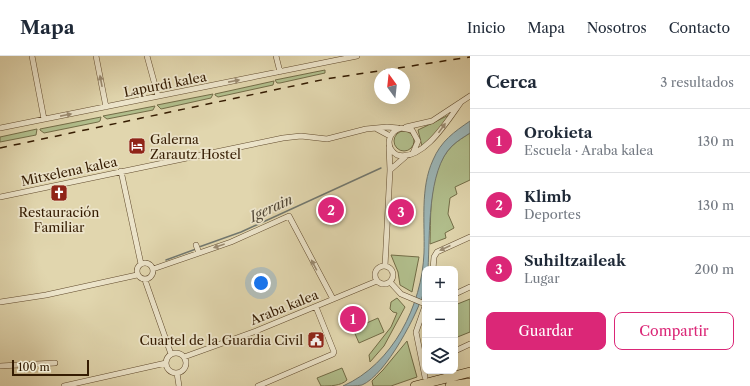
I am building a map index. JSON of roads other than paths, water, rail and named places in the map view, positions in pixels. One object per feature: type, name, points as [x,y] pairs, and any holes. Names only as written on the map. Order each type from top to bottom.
[{"type":"highway","points":[[415,386],[470,372]]},
{"type":"highway","points":[[450,386],[467,384]]},
{"type":"street","points":[[32,56],[44,119]]},
{"type":"street","points":[[96,56],[106,107]]},
{"type":"street","points":[[147,56],[158,96]]},
{"type":"street","points":[[276,56],[280,72]]},
{"type":"street","name":"Lapurdi kalea","points":[[0,128],[280,72],[331,59],[357,56]]},
{"type":"street","points":[[390,170],[406,156],[434,139],[462,102],[470,96]]},
{"type":"street","name":"Mitxelena kalea","points":[[0,197],[283,138],[301,136],[327,139],[366,129],[387,127],[401,128],[432,121],[462,102]]},
{"type":"street","points":[[377,128],[390,136]]},
{"type":"street","points":[[385,266],[390,170],[390,136],[401,128],[412,130],[417,137],[418,146],[413,153]]},
{"type":"street","points":[[389,146],[394,153],[406,156]]},
{"type":"street","points":[[121,171],[141,264]]},
{"type":"street","points":[[153,269],[231,242],[289,216],[333,299]]},
{"type":"street","points":[[433,266],[434,257],[437,252],[470,237]]},
{"type":"street","points":[[196,245],[199,253]]},
{"type":"street","points":[[153,269],[148,264],[141,264],[137,268],[137,275],[141,279],[145,280],[172,354]]},
{"type":"street","points":[[381,266],[389,268],[393,272],[390,282],[383,284],[377,281],[375,276],[376,270],[381,266]]},
{"type":"street","points":[[145,280],[152,277],[153,269]]},
{"type":"street","points":[[0,302],[46,295],[137,275]]},
{"type":"street","name":"Araba kalea","points":[[184,357],[316,307],[377,281]]},
{"type":"street","points":[[390,282],[401,294],[422,304]]},
{"type":"street","points":[[458,293],[470,287]]},
{"type":"street","points":[[258,386],[334,354],[316,307]]},
{"type":"street","points":[[422,314],[416,332],[422,357]]},
{"type":"street","points":[[458,350],[470,344]]},
{"type":"street","points":[[177,353],[184,357],[185,367],[176,373],[168,369],[166,363],[167,358],[172,354],[177,353]]},
{"type":"street","points":[[64,386],[166,363]]},
{"type":"street","points":[[0,366],[55,364]]},
{"type":"street","points":[[176,373],[179,386]]},
{"type":"water","points":[[470,121],[470,133],[452,146],[444,157],[438,171],[431,204],[428,266],[423,266],[426,182],[436,153],[453,133]]},
{"type":"water","points":[[422,273],[422,299],[409,327],[391,356],[371,379],[362,385],[343,386],[361,376],[390,348],[402,331],[418,293]]},
{"type":"waterway","name":"Igerain","points":[[199,247],[241,232],[381,168]]},
{"type":"waterway","name":"Igerain","points":[[166,260],[196,249]]},
{"type":"railway","points":[[0,148],[326,79],[470,57]]},
{"type":"place","name":"Galerna Zarautz Hostel","points":[[137,146]]},
{"type":"place","name":"Restauración Familiar","points":[[59,193]]},
{"type":"place","name":"Klimb","points":[[331,210]]},
{"type":"place","name":"Suhiltzaileak","points":[[401,212]]},
{"type":"place","name":"Orokieta","points":[[353,319]]},
{"type":"place","name":"Cuartel de la Guardia Civil","points":[[316,340]]}]
